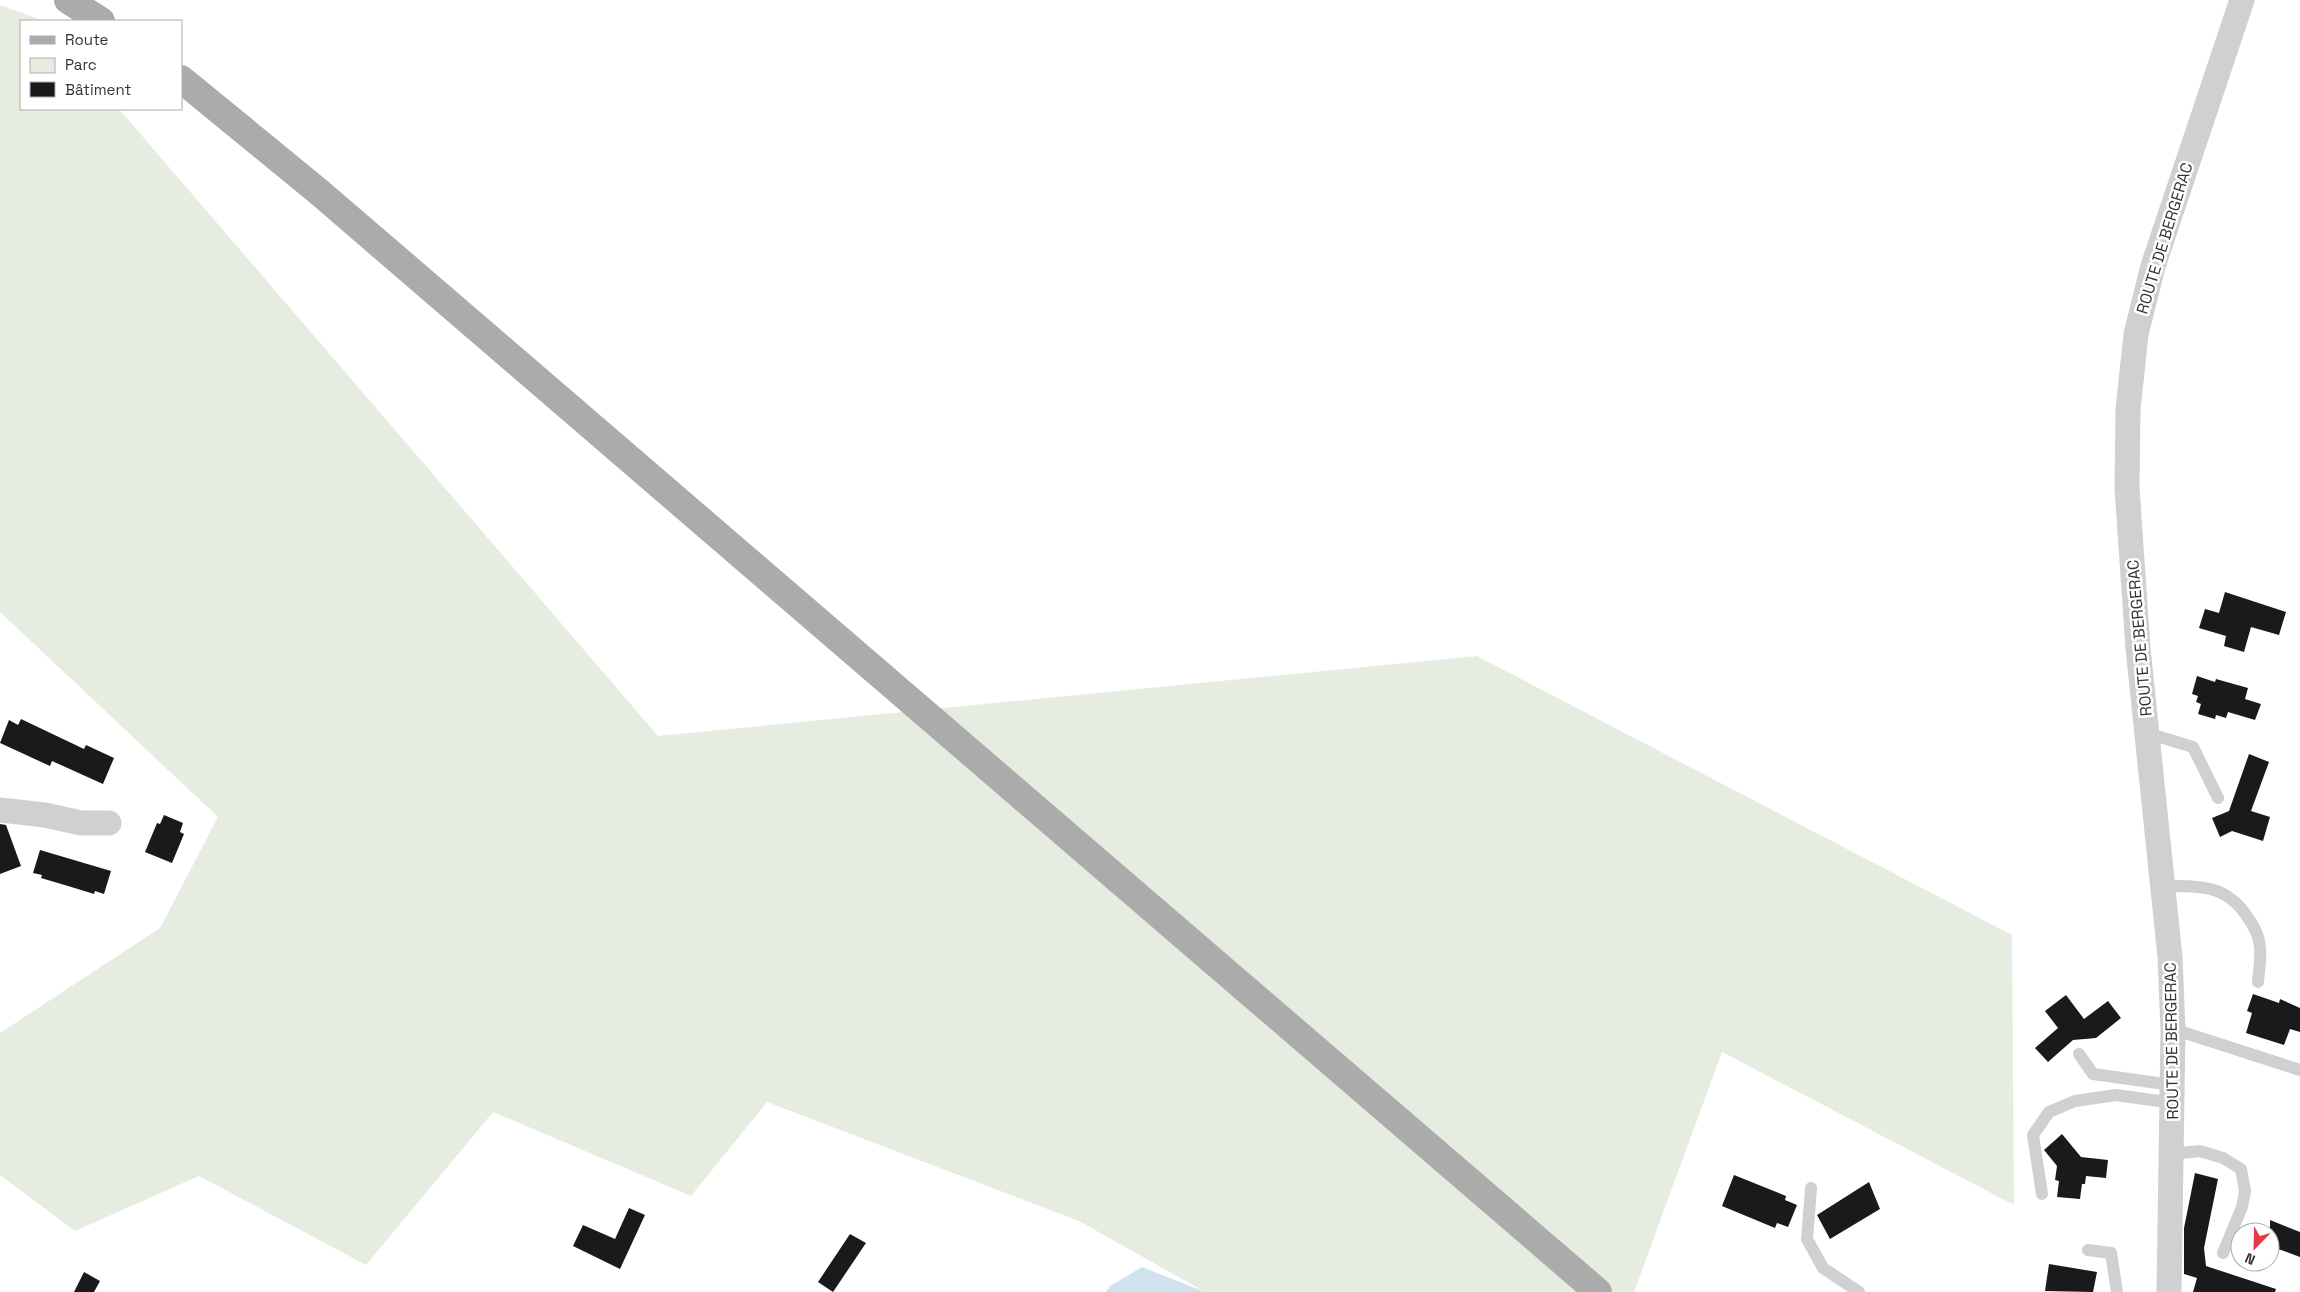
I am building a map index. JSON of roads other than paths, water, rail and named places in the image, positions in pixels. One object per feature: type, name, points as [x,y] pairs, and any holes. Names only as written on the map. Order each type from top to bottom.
[{"type":"main road","points":[[69,0],[99,20]]},
{"type":"main road","points":[[182,80],[319,192],[1598,1292]]},
{"type":"street","name":"ROUTE DE BERGERAC","points":[[2169,1292],[2173,1029],[2170,957],[2147,733],[2127,488],[2128,410],[2136,334],[2152,266],[2242,0]]},
{"type":"street","points":[[0,810],[45,816],[80,824],[109,823]]},
{"type":"lane","points":[[2147,733],[2193,747],[2218,798]]},
{"type":"lane","points":[[2163,886],[2194,886],[2223,892],[2239,904],[2254,926],[2260,946],[2258,982]]},
{"type":"lane","points":[[2173,1029],[2300,1070]]},
{"type":"lane","points":[[2078,1054],[2093,1074],[2172,1094]]},
{"type":"lane","points":[[2042,1194],[2033,1135],[2049,1112],[2075,1101],[2116,1095],[2172,1094]]},
{"type":"lane","points":[[2171,1154],[2200,1151],[2222,1158],[2241,1169],[2245,1191],[2242,1207],[2223,1253]]},
{"type":"lane","points":[[1811,1188],[1807,1239],[1823,1268],[1859,1292]]},
{"type":"lane","points":[[2088,1250],[2111,1253],[2117,1292]]},
{"type":"water","points":[[1142,1267],[1205,1292],[1106,1292],[1110,1286]]}]
